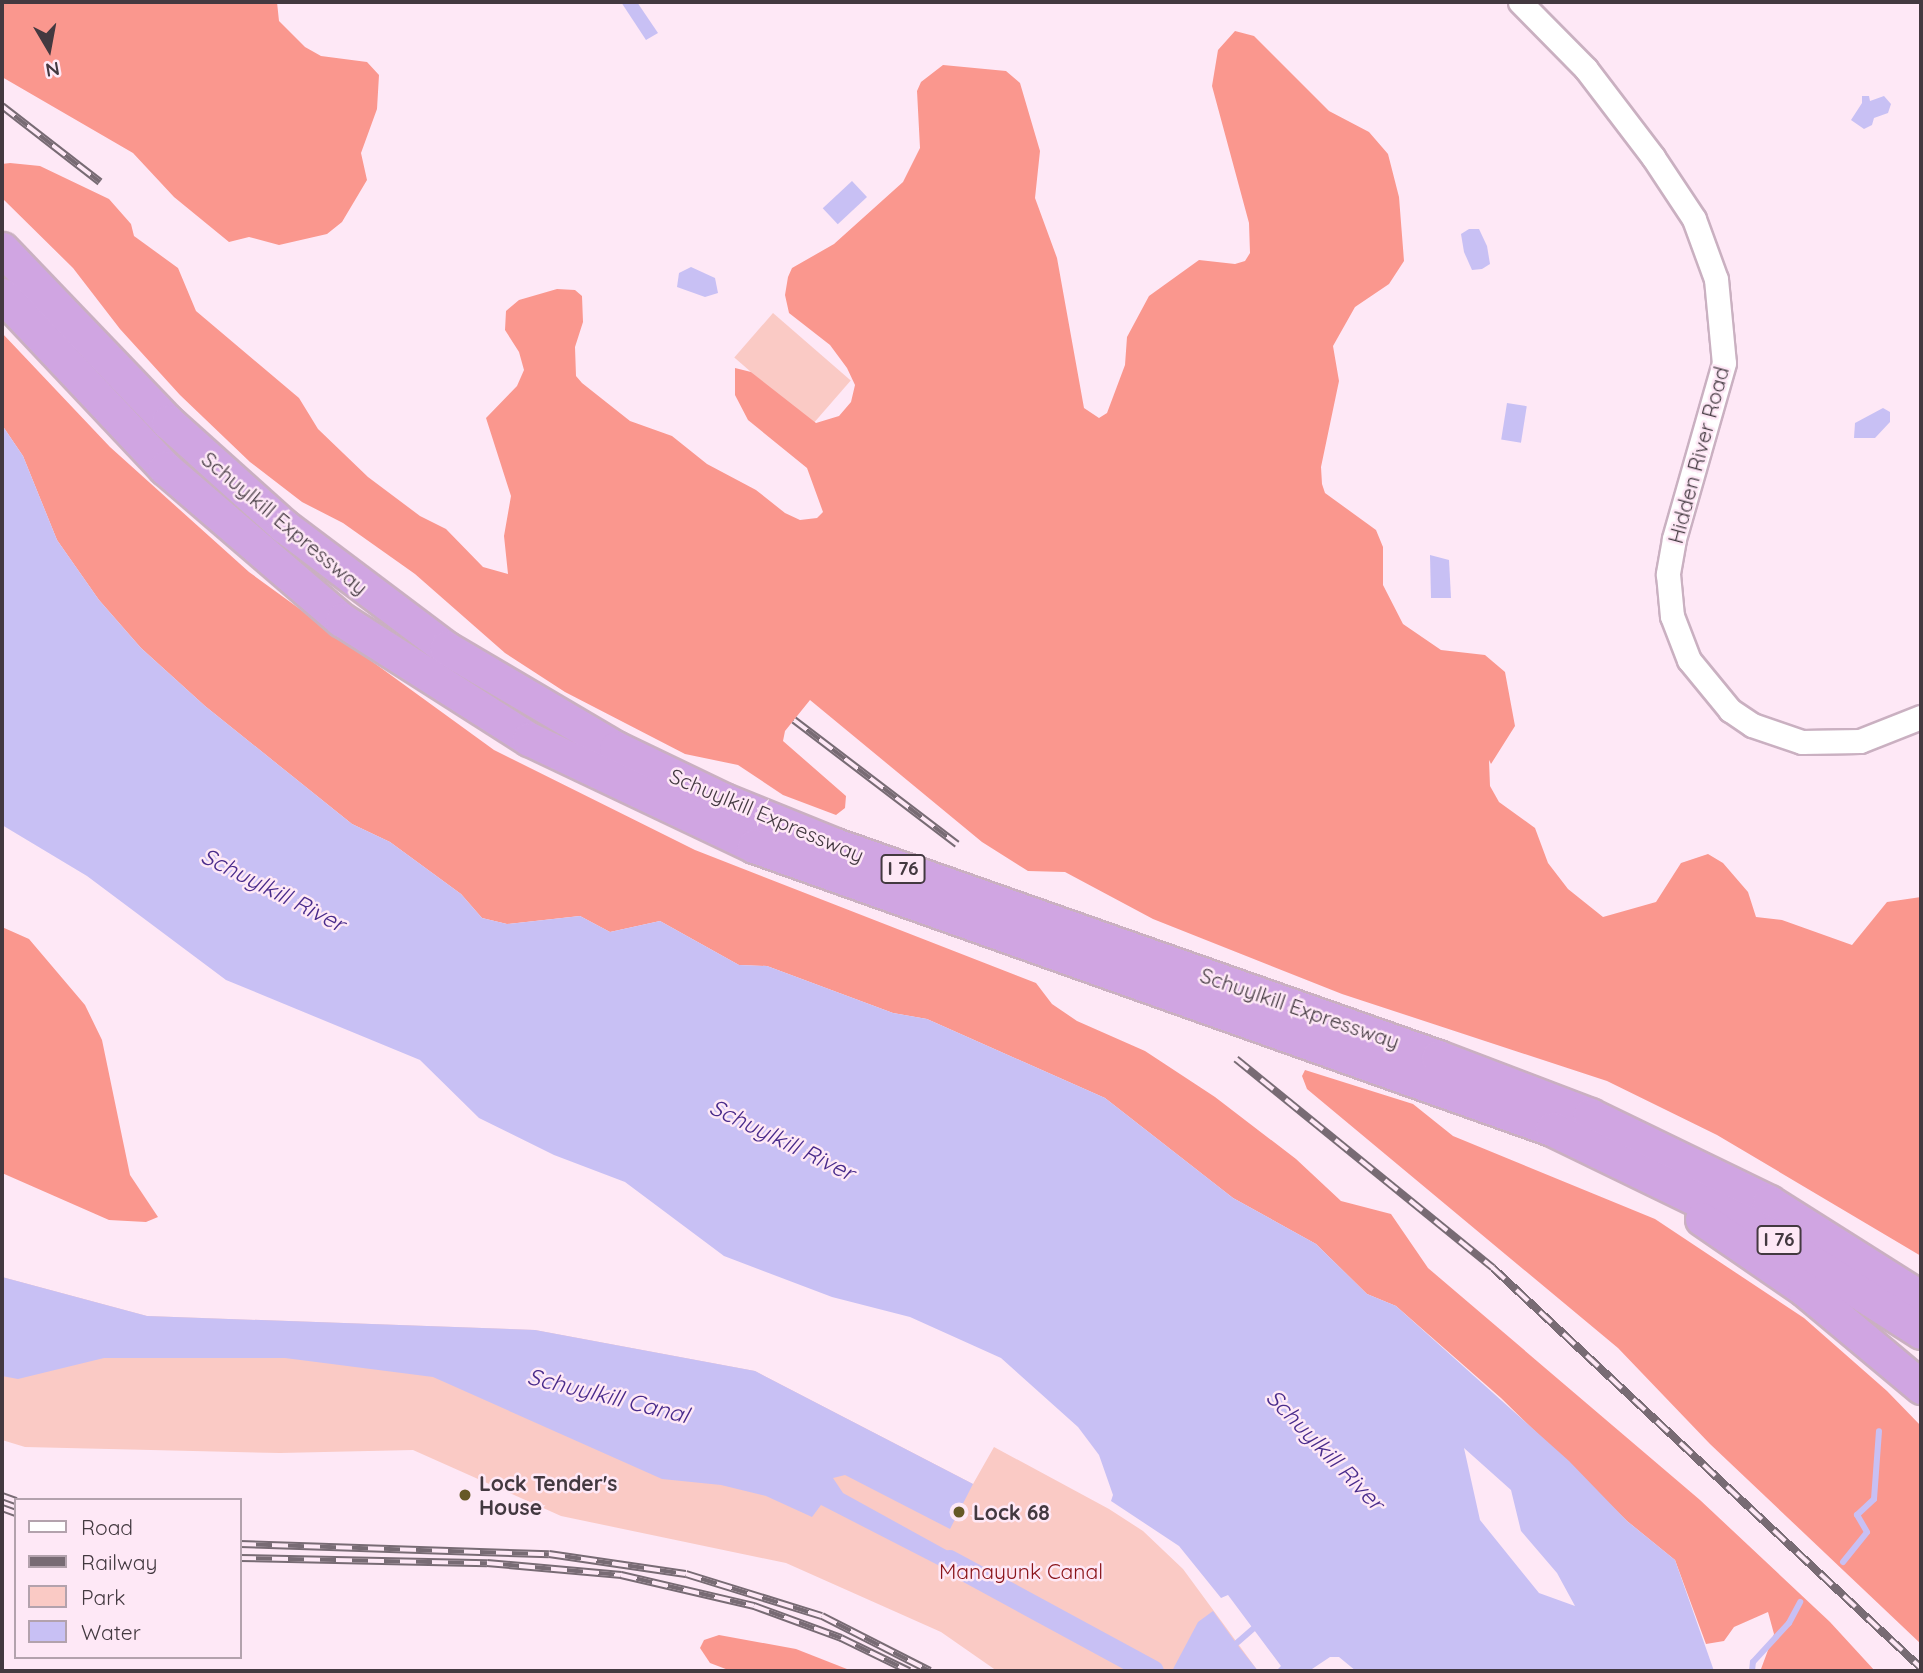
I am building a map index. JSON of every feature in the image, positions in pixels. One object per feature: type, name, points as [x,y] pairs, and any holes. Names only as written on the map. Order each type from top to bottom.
[{"type":"highway","name":"Schuylkill Expressway","points":[[2,249],[168,422],[284,526],[446,648],[616,748],[724,800],[835,845],[1438,1057],[1590,1115],[1769,1202],[1921,1297]]},
{"type":"highway","name":"Schuylkill Expressway","points":[[2,295],[164,468],[342,621],[529,738],[754,846],[1438,1087],[1628,1162],[1768,1234],[1921,1332]]},
{"type":"highway","points":[[1628,1162],[1804,1289],[1921,1387]]},
{"type":"street","name":"Hidden River Road","points":[[1520,2],[1586,69],[1645,146],[1693,219],[1716,279],[1724,363],[1674,538],[1668,574],[1672,616],[1689,660],[1730,710],[1752,725],[1802,741],[1860,741],[1921,717]]},
{"type":"green space","points":[[773,313],[851,381],[812,425],[734,358]]},
{"type":"green space","name":"Manayunk Canal","points":[[2,1277],[147,1316],[535,1330],[755,1371],[973,1484],[994,1447],[1109,1509],[1143,1531],[1183,1569],[1258,1671],[997,1671],[941,1632],[786,1563],[561,1516],[413,1450],[280,1453],[25,1447],[2,1440]]},
{"type":"shaded area","points":[[2,2],[277,2],[279,21],[305,47],[321,56],[367,62],[379,75],[377,109],[361,153],[367,180],[342,222],[327,234],[279,245],[249,237],[229,242],[174,197],[133,153],[2,77]]},
{"type":"shaded area","points":[[1235,31],[1254,36],[1329,111],[1369,132],[1388,154],[1399,197],[1404,261],[1389,284],[1355,307],[1333,346],[1339,381],[1321,467],[1322,484],[1325,493],[1376,530],[1383,547],[1383,585],[1403,624],[1441,650],[1485,655],[1505,672],[1515,726],[1491,764],[1489,760],[1490,786],[1499,802],[1535,828],[1548,863],[1568,889],[1603,917],[1656,902],[1681,863],[1708,854],[1723,863],[1748,892],[1756,917],[1782,920],[1852,945],[1887,902],[1921,897],[1921,1256],[1717,1135],[1607,1081],[1342,994],[1153,919],[1065,872],[1028,871],[982,842],[810,700],[785,731],[783,741],[846,796],[845,808],[836,815],[783,795],[738,765],[685,754],[565,692],[505,653],[415,574],[343,523],[302,502],[250,462],[180,395],[120,329],[73,268],[2,198],[2,164],[10,163],[40,166],[109,199],[131,224],[134,236],[178,268],[196,311],[299,398],[318,429],[368,477],[420,516],[446,529],[483,567],[508,574],[504,536],[511,496],[486,418],[517,386],[524,370],[519,352],[505,330],[506,311],[519,300],[557,289],[575,290],[582,296],[583,322],[575,347],[576,376],[582,383],[630,421],[672,436],[707,464],[756,490],[785,513],[800,520],[817,518],[823,512],[807,468],[748,420],[735,395],[735,368],[751,372],[816,423],[839,416],[851,402],[855,385],[847,368],[830,345],[789,313],[785,295],[788,277],[792,268],[834,244],[903,182],[920,148],[917,91],[921,82],[943,65],[1006,71],[1020,83],[1040,151],[1035,198],[1057,258],[1084,408],[1099,418],[1107,413],[1125,365],[1127,337],[1149,296],[1199,260],[1235,264],[1245,261],[1250,253],[1249,223],[1212,86],[1218,50]]},
{"type":"shaded area","points":[[2,333],[110,447],[249,572],[494,750],[695,850],[1036,983],[1052,1004],[1077,1021],[1145,1051],[1215,1097],[1296,1159],[1341,1201],[1391,1214],[1428,1268],[1700,1500],[1830,1622],[1875,1671],[1761,1669],[1774,1634],[1768,1612],[1734,1627],[1724,1641],[1706,1644],[1675,1560],[1627,1521],[1501,1398],[1396,1306],[1367,1294],[1316,1244],[1233,1198],[1105,1098],[927,1019],[893,1013],[767,966],[739,965],[660,921],[610,932],[580,916],[507,924],[482,918],[461,894],[390,842],[352,824],[205,706],[141,648],[99,600],[57,540],[23,456],[2,425]]},
{"type":"shaded area","points":[[2,927],[29,939],[85,1005],[102,1040],[130,1175],[158,1217],[146,1222],[109,1220],[2,1173]]},
{"type":"shaded area","points":[[1305,1070],[1413,1104],[1453,1136],[1655,1219],[1804,1318],[1887,1391],[1921,1426],[1921,1644],[1710,1444],[1618,1348],[1307,1089],[1302,1076]]},
{"type":"shaded area","points":[[719,1635],[796,1649],[852,1671],[731,1671],[710,1663],[700,1648],[704,1640]]},
{"type":"water","points":[[621,2],[637,2],[658,33],[646,40]]},
{"type":"water","points":[[1862,96],[1869,96],[1870,101],[1884,96],[1891,104],[1888,113],[1874,118],[1872,125],[1864,129],[1851,120],[1862,103]]},
{"type":"water","points":[[852,181],[867,197],[838,224],[823,208]]},
{"type":"water","points":[[1469,229],[1479,229],[1487,246],[1490,264],[1482,269],[1472,270],[1464,252],[1461,234]]},
{"type":"water","points":[[691,267],[715,278],[718,293],[705,297],[677,287],[679,273]]},
{"type":"water","points":[[1507,403],[1527,406],[1521,443],[1501,440]]},
{"type":"water","points":[[1883,408],[1890,412],[1890,422],[1875,438],[1854,438],[1855,423]]},
{"type":"water","name":"Schuylkill River","points":[[2,425],[23,456],[57,540],[99,600],[141,648],[205,706],[352,824],[390,842],[461,894],[482,918],[507,924],[580,916],[610,932],[660,921],[739,965],[767,966],[893,1013],[927,1019],[1105,1098],[1233,1198],[1316,1244],[1367,1294],[1396,1306],[1569,1461],[1627,1521],[1675,1560],[1714,1671],[1356,1671],[1339,1657],[1330,1657],[1309,1671],[1276,1671],[1281,1666],[1228,1595],[1221,1598],[1179,1546],[1111,1501],[1113,1495],[1099,1455],[1078,1427],[1001,1358],[910,1317],[832,1297],[724,1256],[625,1182],[554,1155],[479,1118],[420,1060],[226,980],[87,876],[2,825]],"holes":[[[1464,1448],[1511,1490],[1521,1531],[1557,1573],[1575,1606],[1539,1593],[1480,1520]]]},
{"type":"water","points":[[1430,555],[1449,560],[1451,598],[1431,598]]},
{"type":"water","points":[[2,1277],[147,1316],[535,1330],[755,1371],[973,1484],[950,1529],[845,1475],[833,1478],[843,1493],[979,1568],[971,1582],[821,1505],[812,1517],[766,1496],[721,1485],[662,1479],[433,1377],[285,1358],[104,1358],[18,1379],[2,1376]]},
{"type":"water","points":[[1213,1611],[1258,1671],[1172,1671],[1198,1622]]},
{"type":"waterway","points":[[1843,1562],[1867,1532],[1857,1515],[1874,1499],[1879,1431]]},
{"type":"waterway","name":"Schuylkill Canal","points":[[949,1561],[1152,1671]]},
{"type":"waterway","points":[[1752,1671],[1753,1662],[1789,1623],[1800,1602]]},
{"type":"waterway","points":[[1231,1648],[1257,1625]]},
{"type":"railway","points":[[2,106],[100,182]]},
{"type":"railway","points":[[794,720],[957,844]]},
{"type":"railway","points":[[1236,1059],[1493,1268],[1921,1668]]},
{"type":"railway","points":[[2,1496],[14,1500]]},
{"type":"railway","points":[[2,1508],[14,1512]]},
{"type":"railway","points":[[242,1544],[549,1554],[686,1574],[822,1616],[930,1671]]},
{"type":"railway","points":[[242,1558],[487,1563],[621,1575],[754,1606],[841,1638],[909,1671]]},
{"type":"place","name":"Lock Tender's House","points":[[465,1495]]},
{"type":"place","name":"Lock 68","points":[[959,1512]]}]
